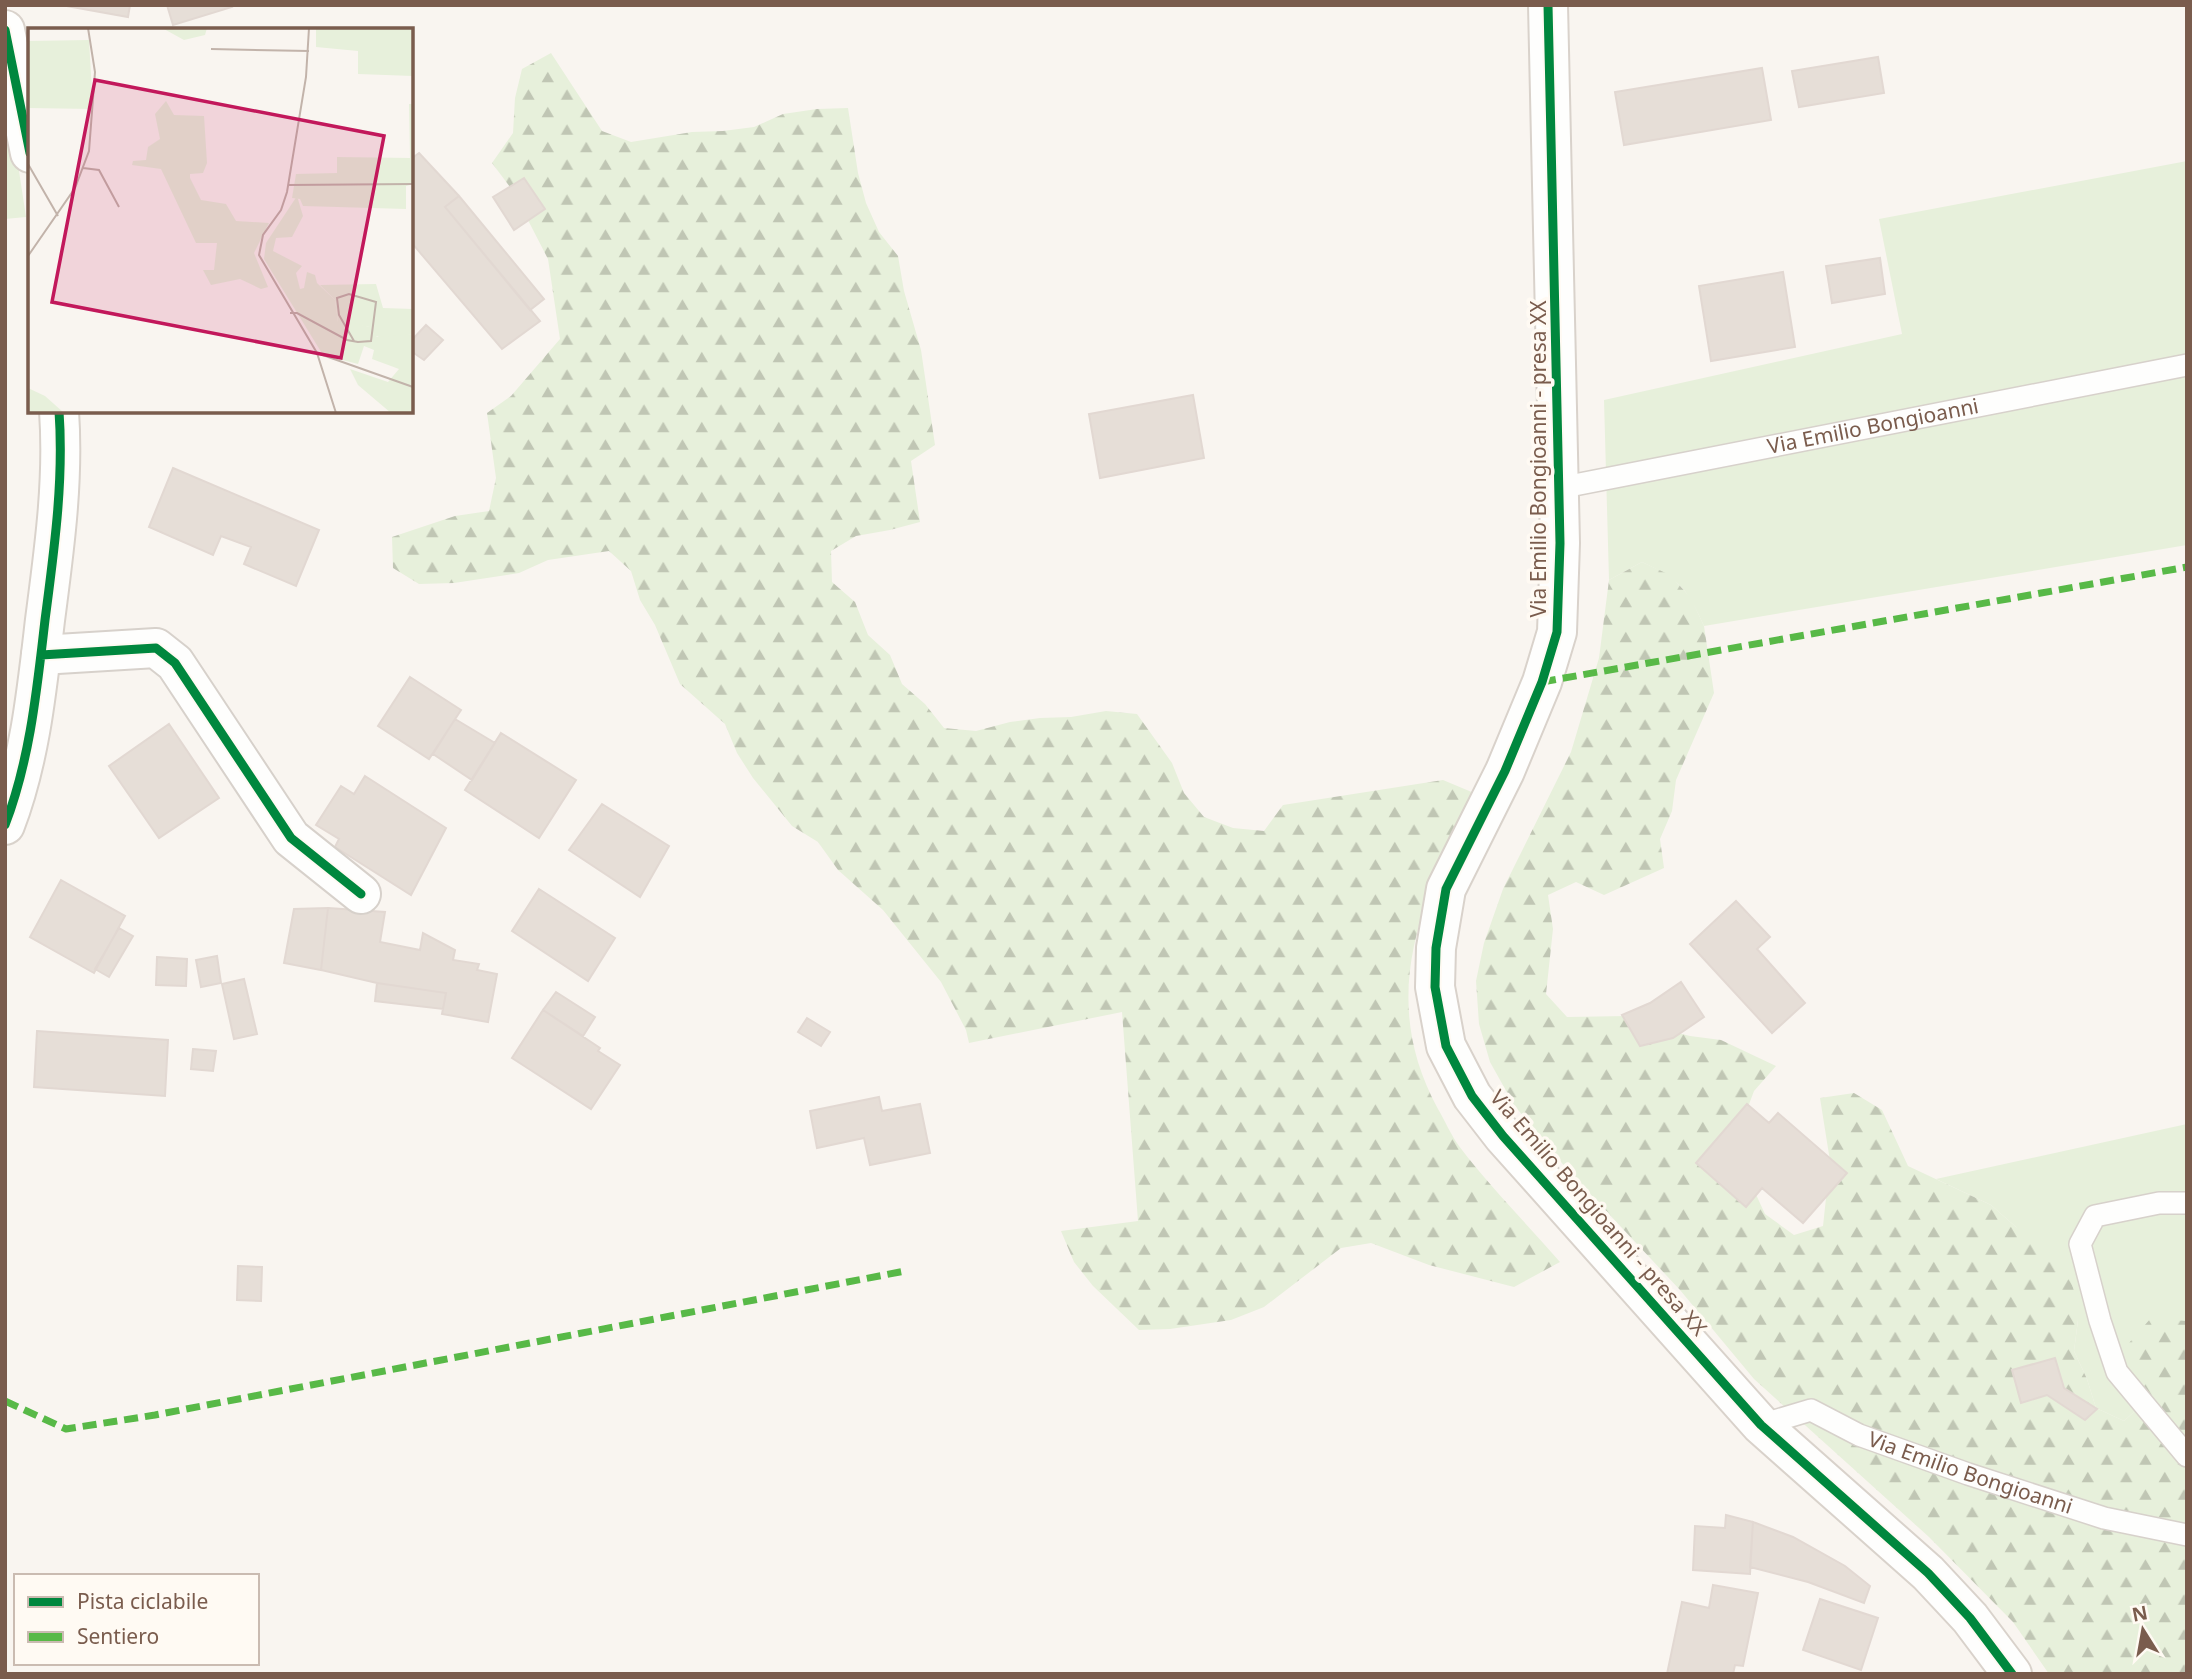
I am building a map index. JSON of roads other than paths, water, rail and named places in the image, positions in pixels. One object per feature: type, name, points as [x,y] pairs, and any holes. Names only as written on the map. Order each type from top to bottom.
[{"type":"street","name":"Via Emilio Bongioanni - presa XX","points":[[1548,5],[1560,543],[1557,632],[1542,682],[1505,771],[1446,889],[1436,948],[1435,987],[1447,1046],[1472,1096],[1503,1136],[1761,1425],[1928,1573],[1970,1618],[2012,1674]]},
{"type":"street","points":[[5,30],[28,143]]},
{"type":"street","points":[[5,825],[23,764],[36,694],[57,522],[59,413]]},
{"type":"street","points":[[41,655],[156,648],[175,663],[291,838],[361,894]]},
{"type":"lane","name":"Via Emilio Bongioanni","points":[[1559,488],[2187,365]]},
{"type":"lane","points":[[2187,1203],[2158,1203],[2095,1216],[2080,1244],[2116,1372],[2187,1456]]},
{"type":"lane","name":"Via Emilio Bongioanni","points":[[1761,1425],[1811,1410],[1859,1435],[1968,1474],[2104,1518],[2187,1535]]}]
